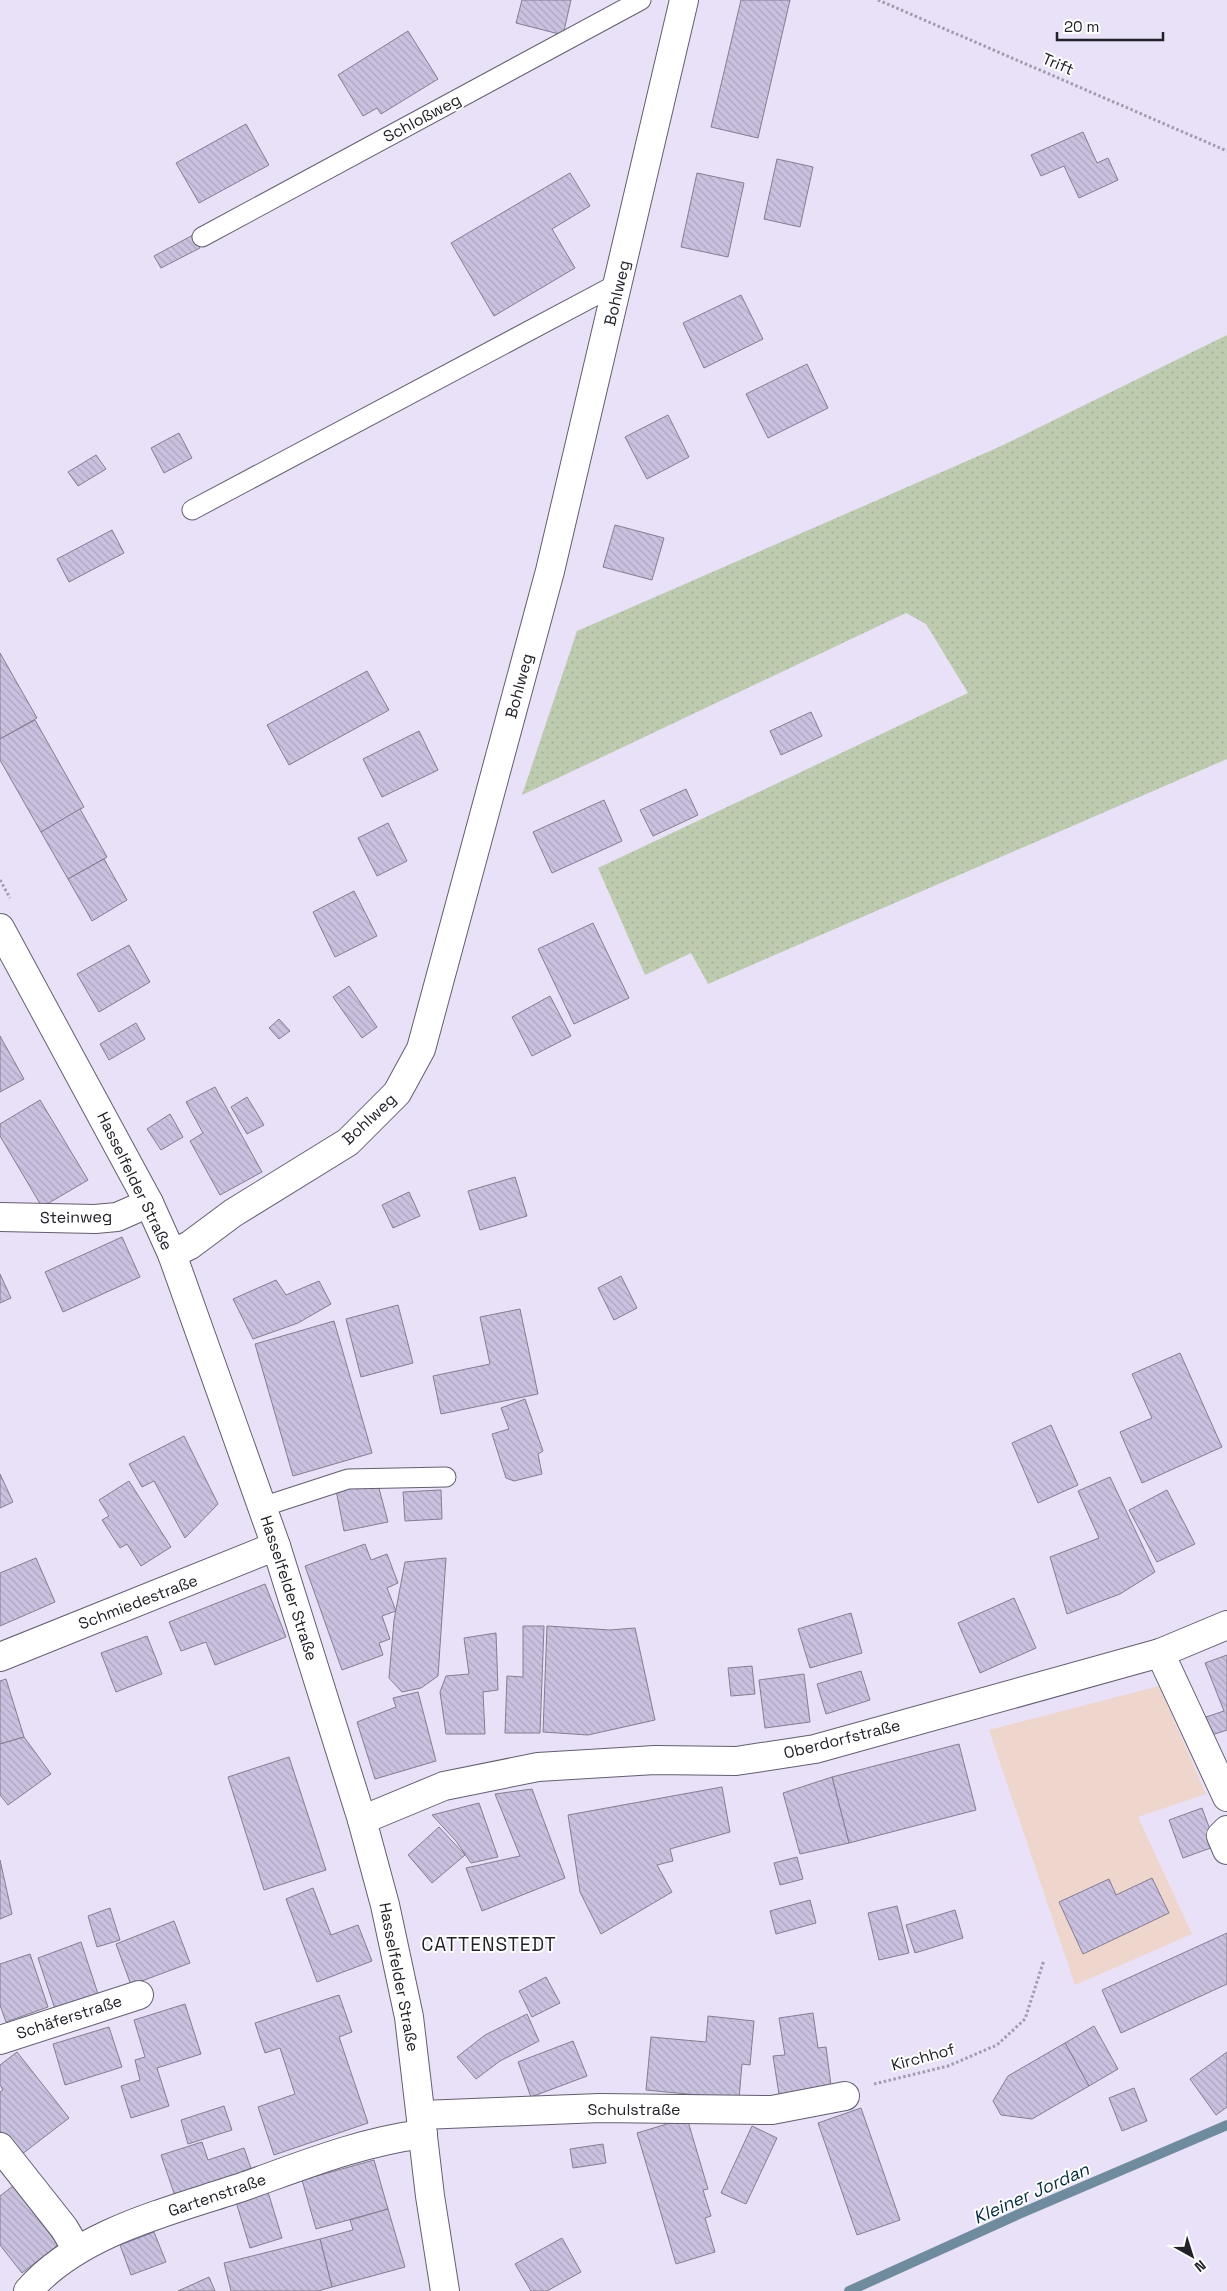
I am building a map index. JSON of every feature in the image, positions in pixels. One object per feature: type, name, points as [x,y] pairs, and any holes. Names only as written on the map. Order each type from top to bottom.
[{"type":"street","name":"Bohlweg","points":[[172,1254],[190,1245],[233,1214],[348,1142],[397,1093],[421,1050],[550,571],[684,0]]},
{"type":"street","name":"Hasselfelder Straße","points":[[0,928],[150,1203],[172,1254],[276,1546],[362,1820],[385,1905],[408,2017],[445,2291]]},
{"type":"street","name":"Steinweg","points":[[0,1217],[95,1219],[117,1217],[150,1203]]},
{"type":"street","name":"Schmiedestraße","points":[[0,1657],[276,1546]]},
{"type":"street","name":"Oberdorfstraße","points":[[362,1820],[444,1786],[538,1767],[656,1760],[736,1761],[815,1749],[1160,1653],[1227,1625]]},
{"type":"street","points":[[1160,1653],[1227,1797]]},
{"type":"street","points":[[1227,1830],[1221,1836],[1227,1850]]},
{"type":"street","name":"Schäferstraße","points":[[0,2040],[139,1994]]},
{"type":"street","name":"Schulstraße","points":[[423,2125],[600,2108],[772,2110],[845,2096]]},
{"type":"street","name":"Gartenstraße","points":[[28,2291],[35,2283],[77,2250],[112,2232],[423,2125]]},
{"type":"street","points":[[0,2147],[64,2228],[77,2250]]},
{"type":"lane","name":"Schloßweg","points":[[202,237],[642,0]]},
{"type":"lane","points":[[192,510],[619,283]]},
{"type":"lane","points":[[262,1507],[348,1479],[446,1477]]},
{"type":"path","name":"Trift","points":[[878,0],[1227,151]]},
{"type":"path","name":"Kirchhof","points":[[845,2096],[884,2080],[948,2066],[997,2045],[1025,2019],[1044,1960]]},
{"type":"shaded area","points":[[1159,1686],[1206,1794],[1138,1817],[1192,1934],[1075,1985],[989,1730]]},
{"type":"green space","points":[[1227,335],[1227,759],[708,984],[691,953],[645,975],[598,868],[968,693],[926,624],[906,613],[522,795],[577,631],[999,447]]},
{"type":"building","points":[[522,0],[571,0],[563,35],[516,23]]},
{"type":"building","points":[[741,0],[790,0],[758,138],[711,127]]},
{"type":"building","points":[[408,31],[438,79],[381,114],[377,108],[363,116],[338,75]]},
{"type":"building","points":[[246,124],[269,165],[199,203],[176,163]]},
{"type":"building","points":[[1083,132],[1097,163],[1108,158],[1118,180],[1079,198],[1064,166],[1041,176],[1031,155]]},
{"type":"building","points":[[777,159],[813,167],[800,227],[764,219]]},
{"type":"building","points":[[570,173],[590,206],[552,229],[575,268],[494,316],[451,243]]},
{"type":"building","points":[[697,173],[744,183],[728,257],[681,247]]},
{"type":"building","points":[[193,235],[200,248],[161,268],[154,256]]},
{"type":"building","points":[[741,295],[763,339],[704,368],[683,323]]},
{"type":"building","points":[[807,364],[828,408],[768,438],[746,394]]},
{"type":"building","points":[[668,415],[689,457],[647,479],[625,437]]},
{"type":"building","points":[[179,433],[192,458],[164,473],[151,448]]},
{"type":"building","points":[[96,455],[106,469],[78,486],[68,472]]},
{"type":"building","points":[[615,525],[664,538],[652,580],[603,567]]},
{"type":"building","points":[[112,530],[124,553],[69,582],[57,559]]},
{"type":"building","points":[[0,653],[37,718],[0,739]]},
{"type":"building","points":[[367,671],[389,710],[289,765],[267,725]]},
{"type":"building","points":[[811,712],[822,736],[781,755],[770,731]]},
{"type":"building","points":[[35,720],[84,807],[41,832],[0,760],[0,739]]},
{"type":"building","points":[[419,731],[438,770],[382,797],[363,759]]},
{"type":"building","points":[[686,789],[698,815],[653,836],[640,810]]},
{"type":"building","points":[[604,800],[622,841],[552,873],[533,832]]},
{"type":"building","points":[[80,809],[107,857],[68,879],[41,832]]},
{"type":"building","points":[[388,823],[407,861],[377,876],[358,838]]},
{"type":"building","points":[[104,859],[127,900],[92,921],[68,879]]},
{"type":"building","points":[[354,891],[377,936],[335,957],[313,912]]},
{"type":"building","points":[[593,923],[629,998],[574,1024],[538,949]]},
{"type":"building","points":[[129,945],[150,982],[99,1012],[77,974]]},
{"type":"building","points":[[349,986],[377,1027],[362,1038],[333,997]]},
{"type":"building","points":[[550,996],[571,1036],[532,1056],[512,1017]]},
{"type":"building","points":[[279,1019],[290,1031],[279,1039],[269,1028]]},
{"type":"building","points":[[136,1023],[145,1039],[109,1060],[100,1044]]},
{"type":"building","points":[[0,1036],[24,1079],[0,1092]]},
{"type":"building","points":[[215,1087],[262,1172],[220,1195],[190,1141],[203,1133],[186,1102]]},
{"type":"building","points":[[247,1097],[264,1125],[247,1134],[231,1107]]},
{"type":"building","points":[[40,1100],[88,1180],[42,1207],[0,1136],[0,1124]]},
{"type":"building","points":[[170,1114],[183,1137],[161,1150],[147,1129]]},
{"type":"building","points":[[515,1177],[527,1216],[480,1230],[468,1191]]},
{"type":"building","points":[[409,1192],[420,1216],[393,1228],[382,1205]]},
{"type":"building","points":[[122,1237],[140,1277],[63,1312],[45,1272]]},
{"type":"building","points":[[0,1274],[11,1298],[0,1303]]},
{"type":"building","points":[[621,1276],[637,1308],[614,1320],[598,1288]]},
{"type":"building","points":[[276,1280],[286,1295],[319,1281],[331,1304],[298,1323],[253,1339],[233,1299]]},
{"type":"building","points":[[398,1305],[413,1363],[361,1377],[346,1319]]},
{"type":"building","points":[[520,1309],[538,1394],[441,1414],[433,1376],[490,1364],[480,1317]]},
{"type":"building","points":[[334,1321],[372,1453],[293,1476],[255,1344]]},
{"type":"building","points":[[1180,1353],[1222,1447],[1142,1483],[1120,1432],[1152,1418],[1132,1374]]},
{"type":"building","points":[[525,1399],[543,1451],[538,1454],[542,1474],[514,1481],[506,1478],[492,1434],[509,1429],[501,1408]]},
{"type":"building","points":[[1051,1425],[1078,1485],[1038,1503],[1012,1443]]},
{"type":"building","points":[[184,1436],[218,1504],[185,1538],[154,1481],[142,1487],[129,1464]]},
{"type":"building","points":[[0,1474],[13,1502],[0,1508]]},
{"type":"building","points":[[1110,1477],[1155,1572],[1120,1594],[1067,1614],[1050,1557],[1099,1538],[1078,1491]]},
{"type":"building","points":[[129,1481],[171,1547],[141,1566],[127,1544],[120,1548],[102,1520],[109,1516],[99,1500]]},
{"type":"building","points":[[377,1481],[388,1522],[344,1531],[336,1490]]},
{"type":"building","points":[[441,1490],[442,1519],[405,1521],[403,1492]]},
{"type":"building","points":[[1167,1490],[1195,1544],[1157,1562],[1129,1510]]},
{"type":"building","points":[[365,1544],[371,1560],[387,1554],[398,1583],[387,1588],[396,1611],[382,1616],[390,1639],[379,1643],[383,1655],[342,1670],[305,1566]]},
{"type":"building","points":[[36,1558],[55,1602],[0,1626],[0,1573]]},
{"type":"building","points":[[446,1558],[438,1676],[421,1688],[402,1692],[389,1678],[394,1620],[405,1562]]},
{"type":"building","points":[[265,1584],[286,1637],[215,1665],[206,1642],[181,1651],[169,1622]]},
{"type":"building","points":[[1014,1598],[1036,1648],[980,1673],[958,1623]]},
{"type":"building","points":[[851,1613],[862,1653],[810,1668],[798,1629]]},
{"type":"building","points":[[523,1626],[544,1626],[540,1733],[505,1733],[507,1676],[523,1677]]},
{"type":"building","points":[[547,1626],[610,1630],[635,1628],[655,1720],[588,1735],[543,1732]]},
{"type":"building","points":[[496,1633],[498,1690],[483,1692],[485,1734],[446,1734],[440,1692],[446,1676],[469,1674],[464,1638]]},
{"type":"building","points":[[147,1636],[162,1674],[116,1692],[101,1653]]},
{"type":"building","points":[[1227,1655],[1227,1730],[1212,1735],[1206,1717],[1224,1711],[1205,1663]]},
{"type":"building","points":[[752,1666],[755,1694],[731,1696],[728,1668]]},
{"type":"building","points":[[861,1671],[870,1700],[826,1714],[817,1684]]},
{"type":"building","points":[[804,1674],[810,1722],[765,1728],[759,1680]]},
{"type":"building","points":[[6,1679],[24,1737],[0,1744],[0,1681]]},
{"type":"building","points":[[418,1692],[436,1761],[375,1779],[357,1722],[396,1707],[393,1698]]},
{"type":"building","points":[[24,1737],[51,1774],[8,1805],[0,1795],[0,1744]]},
{"type":"building","points":[[959,1744],[976,1810],[849,1843],[832,1777]]},
{"type":"building","points":[[289,1757],[326,1870],[264,1890],[228,1777]]},
{"type":"building","points":[[832,1777],[849,1843],[800,1854],[783,1793]]},
{"type":"building","points":[[722,1787],[730,1832],[670,1849],[673,1861],[657,1865],[672,1892],[601,1934],[580,1892],[568,1815]]},
{"type":"building","points":[[532,1789],[565,1878],[482,1911],[466,1868],[520,1856],[495,1794]]},
{"type":"building","points":[[479,1803],[498,1857],[471,1863],[456,1841],[432,1815]]},
{"type":"building","points":[[1202,1808],[1216,1846],[1183,1858],[1169,1820]]},
{"type":"building","points":[[439,1827],[465,1855],[432,1883],[408,1855]]},
{"type":"building","points":[[797,1857],[803,1879],[780,1885],[774,1863]]},
{"type":"building","points":[[0,1860],[12,1914],[0,1919]]},
{"type":"building","points":[[1152,1878],[1169,1913],[1083,1954],[1059,1902],[1109,1879],[1116,1895]]},
{"type":"building","points":[[313,1888],[331,1935],[358,1925],[372,1961],[317,1982],[286,1899]]},
{"type":"building","points":[[810,1900],[816,1923],[776,1934],[770,1911]]},
{"type":"building","points":[[897,1906],[909,1953],[879,1960],[868,1913]]},
{"type":"building","points":[[110,1908],[120,1940],[97,1947],[88,1916]]},
{"type":"building","points":[[955,1910],[963,1938],[915,1953],[906,1925]]},
{"type":"building","points":[[174,1921],[190,1963],[131,1985],[116,1944]]},
{"type":"building","points":[[1227,1933],[1227,1984],[1121,2033],[1102,1990]]},
{"type":"building","points":[[81,1942],[98,1994],[55,2009],[38,1958]]},
{"type":"building","points":[[30,1954],[48,2007],[6,2022],[0,2005],[0,1964]]},
{"type":"building","points":[[546,1977],[560,2003],[532,2017],[519,1991]]},
{"type":"building","points":[[339,1995],[352,2032],[339,2037],[368,2123],[274,2155],[258,2107],[295,2094],[280,2048],[265,2053],[255,2023]]},
{"type":"building","points":[[185,2004],[201,2054],[157,2068],[169,2106],[131,2118],[121,2086],[140,2080],[135,2060],[145,2057],[134,2020]]},
{"type":"building","points":[[813,2013],[818,2048],[826,2047],[832,2093],[780,2101],[773,2056],[785,2055],[779,2018]]},
{"type":"building","points":[[527,2014],[539,2041],[500,2061],[476,2079],[457,2057],[485,2035]]},
{"type":"building","points":[[708,2016],[754,2021],[750,2065],[742,2064],[739,2099],[646,2090],[651,2037],[706,2042]]},
{"type":"building","points":[[1094,2026],[1118,2069],[1089,2086],[1065,2043]]},
{"type":"building","points":[[109,2027],[122,2067],[65,2085],[53,2044]]},
{"type":"building","points":[[573,2041],[587,2076],[531,2097],[518,2062]]},
{"type":"building","points":[[1065,2043],[1089,2086],[1032,2119],[1001,2115],[993,2101],[1008,2076]]},
{"type":"building","points":[[17,2052],[69,2118],[17,2158],[0,2135],[0,2092],[3,2090],[0,2085],[0,2065]]},
{"type":"building","points":[[1227,2052],[1227,2107],[1216,2115],[1190,2079]]},
{"type":"building","points":[[1134,2088],[1147,2121],[1122,2131],[1109,2098]]},
{"type":"building","points":[[224,2106],[232,2130],[188,2144],[181,2120]]},
{"type":"building","points":[[861,2108],[900,2220],[857,2235],[818,2123]]},
{"type":"building","points":[[687,2118],[708,2189],[703,2190],[711,2216],[705,2218],[715,2252],[676,2264],[637,2133]]},
{"type":"building","points":[[752,2126],[777,2138],[746,2204],[721,2193]]},
{"type":"building","points":[[202,2142],[208,2160],[244,2148],[254,2177],[177,2202],[161,2155]]},
{"type":"building","points":[[603,2144],[606,2163],[573,2168],[570,2149]]},
{"type":"building","points":[[374,2160],[388,2209],[316,2229],[302,2180]]},
{"type":"building","points":[[13,2186],[58,2245],[22,2273],[0,2245],[0,2196]]},
{"type":"building","points":[[268,2192],[282,2238],[250,2248],[236,2202]]},
{"type":"building","points":[[388,2209],[405,2267],[332,2287],[320,2239],[353,2230],[350,2220]]},
{"type":"building","points":[[154,2232],[166,2262],[131,2275],[120,2245]]},
{"type":"building","points":[[562,2238],[581,2272],[547,2291],[531,2291],[515,2264]]},
{"type":"building","points":[[320,2239],[332,2287],[318,2291],[231,2291],[224,2263]]},
{"type":"building","points":[[209,2277],[215,2291],[178,2291]]},
{"type":"waterway","name":"Kleiner Jordan","points":[[849,2291],[1019,2214],[1227,2125]]},
{"type":"district","name":"CATTENSTEDT","points":[[489,1944]]}]
